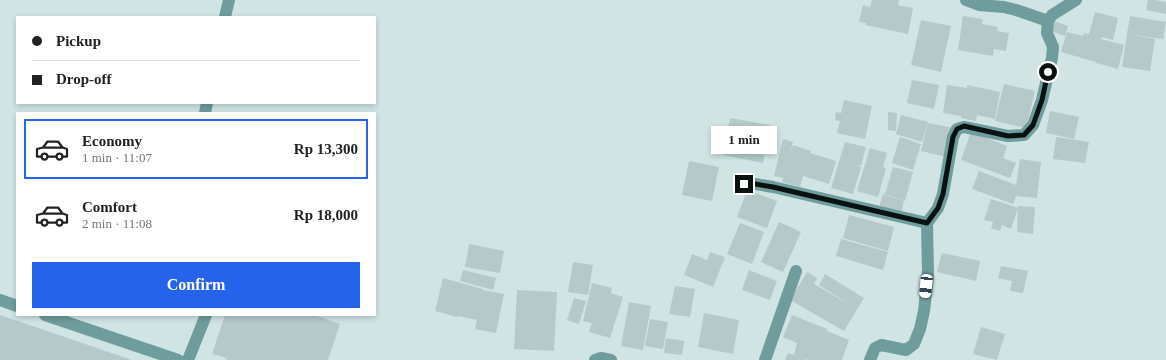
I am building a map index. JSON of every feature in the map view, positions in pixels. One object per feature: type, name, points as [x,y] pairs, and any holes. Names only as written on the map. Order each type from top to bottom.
[{"type":"street","points":[[225,16],[229,0]]},
{"type":"street","points":[[966,0],[978,5],[1004,7],[1016,5],[1048,21]]},
{"type":"street","points":[[870,360],[875,348],[881,345],[906,350],[914,344],[920,329],[924,311],[928,274],[927,223],[938,208],[943,194],[953,137],[957,129],[964,126],[1008,136],[1024,135],[1033,125],[1042,100],[1052,58],[1053,47],[1047,33],[1048,21],[1052,15],[1076,0]]},
{"type":"street","points":[[744,184],[773,187],[927,223]]},
{"type":"street","points":[[765,360],[796,271]]},
{"type":"street","points":[[0,300],[16,306]]},
{"type":"street","points":[[48,316],[178,360]]},
{"type":"street","points":[[188,360],[206,316]]},
{"type":"street","points":[[595,360],[601,358],[611,360]]},
{"type":"building","points":[[872,0],[899,0],[898,5],[913,8],[908,34],[866,25],[866,23],[859,22],[863,5],[870,7]]},
{"type":"building","points":[[1148,0],[1166,2],[1166,14],[1146,10]]},
{"type":"building","points":[[1095,12],[1118,18],[1113,40],[1102,37],[1101,39],[1124,45],[1118,69],[1061,52],[1067,32],[1083,36],[1084,33],[1089,34]]},
{"type":"building","points":[[963,16],[983,19],[982,24],[998,27],[997,31],[1009,33],[1006,51],[994,49],[993,56],[958,50]]},
{"type":"building","points":[[1130,16],[1166,22],[1163,39],[1127,34]]},
{"type":"building","points":[[921,20],[951,26],[941,72],[911,65]]},
{"type":"building","points":[[1054,21],[1068,26],[1065,36],[1051,31]]},
{"type":"building","points":[[1127,34],[1155,39],[1150,71],[1122,67]]},
{"type":"building","points":[[912,80],[939,85],[934,109],[907,103]]},
{"type":"building","points":[[1004,84],[1035,91],[1026,128],[995,121]]},
{"type":"building","points":[[947,85],[967,88],[967,85],[1000,92],[995,119],[977,115],[976,121],[961,118],[961,116],[943,113]]},
{"type":"building","points":[[844,100],[872,106],[865,139],[837,133],[840,121],[835,120],[836,112],[841,113]]},
{"type":"building","points":[[1050,111],[1079,117],[1074,139],[1046,133]]},
{"type":"building","points":[[888,112],[897,113],[896,131],[888,130]]},
{"type":"building","points":[[901,115],[928,122],[922,142],[896,134]]},
{"type":"building","points":[[730,118],[770,125],[763,163],[723,155]]},
{"type":"building","points":[[928,123],[953,128],[946,157],[921,151]]},
{"type":"building","points":[[971,132],[1007,146],[1003,158],[1016,163],[1010,178],[961,160]]},
{"type":"building","points":[[900,137],[921,144],[913,170],[892,163]]},
{"type":"building","points":[[1056,137],[1089,142],[1085,163],[1053,159]]},
{"type":"building","points":[[783,139],[793,142],[788,159],[793,145],[811,151],[810,153],[836,161],[829,184],[803,176],[800,187],[782,182],[783,178],[774,176]]},
{"type":"building","points":[[845,142],[866,147],[861,166],[855,165],[861,167],[853,194],[831,188]]},
{"type":"building","points":[[870,148],[887,153],[883,167],[868,163],[886,168],[878,197],[857,191]]},
{"type":"building","points":[[1020,159],[1041,162],[1037,198],[1016,196],[1013,204],[972,189],[979,171],[1016,185]]},
{"type":"building","points":[[689,161],[719,167],[712,201],[682,195]]},
{"type":"building","points":[[893,167],[913,172],[905,201],[885,194]]},
{"type":"building","points":[[747,190],[777,201],[767,228],[737,217]]},
{"type":"building","points":[[883,194],[904,201],[900,217],[878,210]]},
{"type":"building","points":[[991,199],[1018,208],[1011,229],[1002,225],[1000,231],[991,228],[993,222],[984,220]]},
{"type":"building","points":[[1018,206],[1035,207],[1033,234],[1017,232]]},
{"type":"building","points":[[849,215],[894,227],[888,251],[843,238]]},
{"type":"building","points":[[779,222],[801,232],[783,272],[761,262]]},
{"type":"building","points":[[740,223],[764,232],[752,264],[727,254]]},
{"type":"building","points":[[841,239],[888,252],[883,270],[836,256]]},
{"type":"building","points":[[469,244],[504,251],[500,273],[465,267]]},
{"type":"building","points":[[710,252],[725,257],[713,287],[684,275],[692,254],[707,260]]},
{"type":"building","points":[[942,253],[980,261],[976,281],[937,272]]},
{"type":"building","points":[[573,262],[593,265],[588,295],[568,292]]},
{"type":"building","points":[[1001,266],[1028,271],[1023,293],[1010,291],[1012,281],[998,278]]},
{"type":"building","points":[[463,270],[496,278],[493,290],[460,281]]},
{"type":"building","points":[[749,270],[777,281],[770,300],[742,290]]},
{"type":"building","points":[[807,272],[817,278],[814,284],[852,306],[819,285],[825,274],[864,298],[844,331],[790,300]]},
{"type":"building","points":[[443,278],[483,290],[504,294],[496,333],[475,329],[477,320],[457,317],[435,311]]},
{"type":"building","points":[[592,283],[612,288],[611,293],[623,297],[610,338],[589,332],[592,323],[583,321]]},
{"type":"building","points":[[675,286],[695,289],[690,317],[669,314]]},
{"type":"building","points":[[517,290],[557,292],[554,351],[514,349]]},
{"type":"building","points":[[574,298],[586,301],[579,324],[567,320]]},
{"type":"building","points":[[629,302],[651,306],[643,350],[621,346]]},
{"type":"building","points":[[704,313],[739,320],[733,354],[698,347]]},
{"type":"building","points":[[0,315],[132,360],[0,360]]},
{"type":"building","points":[[792,315],[827,329],[827,331],[849,340],[842,360],[809,360],[802,358],[807,360],[785,360],[788,353],[794,355],[797,343],[783,337]]},
{"type":"building","points":[[225,316],[317,316],[340,324],[328,360],[226,360],[227,358],[212,354]]},
{"type":"building","points":[[650,319],[668,322],[663,349],[645,346]]},
{"type":"building","points":[[981,327],[1005,334],[997,360],[973,354]]},
{"type":"building","points":[[666,338],[684,341],[682,355],[664,353]]},
{"type":"route","points":[[744,184],[773,187],[927,223],[938,208],[943,194],[953,137],[957,129],[964,126],[1008,136],[1024,135],[1033,125],[1042,100],[1048,72]]}]
